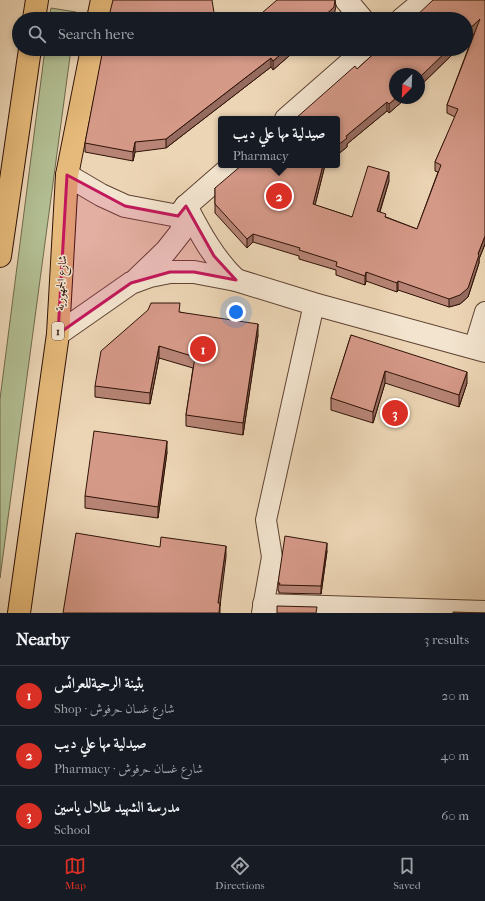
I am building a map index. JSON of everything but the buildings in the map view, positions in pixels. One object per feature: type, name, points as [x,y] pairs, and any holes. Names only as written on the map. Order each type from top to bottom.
[{"type":"main road","points":[[35,12],[37,0]]},
{"type":"main road","points":[[99,12],[102,0]]},
{"type":"main road","points":[[0,256],[29,56]]},
{"type":"main road","name":"شارع الجمهورية","points":[[19,613],[58,334],[67,175],[91,56]]},
{"type":"street","points":[[346,0],[356,12]]},
{"type":"street","points":[[410,12],[425,0]]},
{"type":"street","points":[[289,116],[358,56]]},
{"type":"street","points":[[67,175],[101,195],[125,206],[178,216],[186,206],[230,168]]},
{"type":"street","points":[[186,206],[214,256],[224,269],[236,280]]},
{"type":"street","points":[[58,334],[150,268],[181,232],[186,206]]},
{"type":"street","points":[[131,283],[150,276],[170,272],[194,272],[236,280],[314,304],[480,350],[485,312]]},
{"type":"street","points":[[314,304],[266,520],[272,558],[262,609],[485,611]]},
{"type":"highlighted area","points":[[67,175],[125,206],[178,216],[186,206],[214,256],[236,280],[194,272],[170,272],[131,283],[58,334]]},
{"type":"green space","points":[[51,8],[76,12],[50,12]]},
{"type":"green space","points":[[44,56],[70,56],[0,578],[0,399]]},
{"type":"place","name":"صيدلية مها علي ديب","points":[[279,196]]},
{"type":"place","name":"بثينة الرحيةللعرائس","points":[[203,349]]},
{"type":"place","name":"مدرسة الشهيد طلال ياسين","points":[[395,413]]}]
